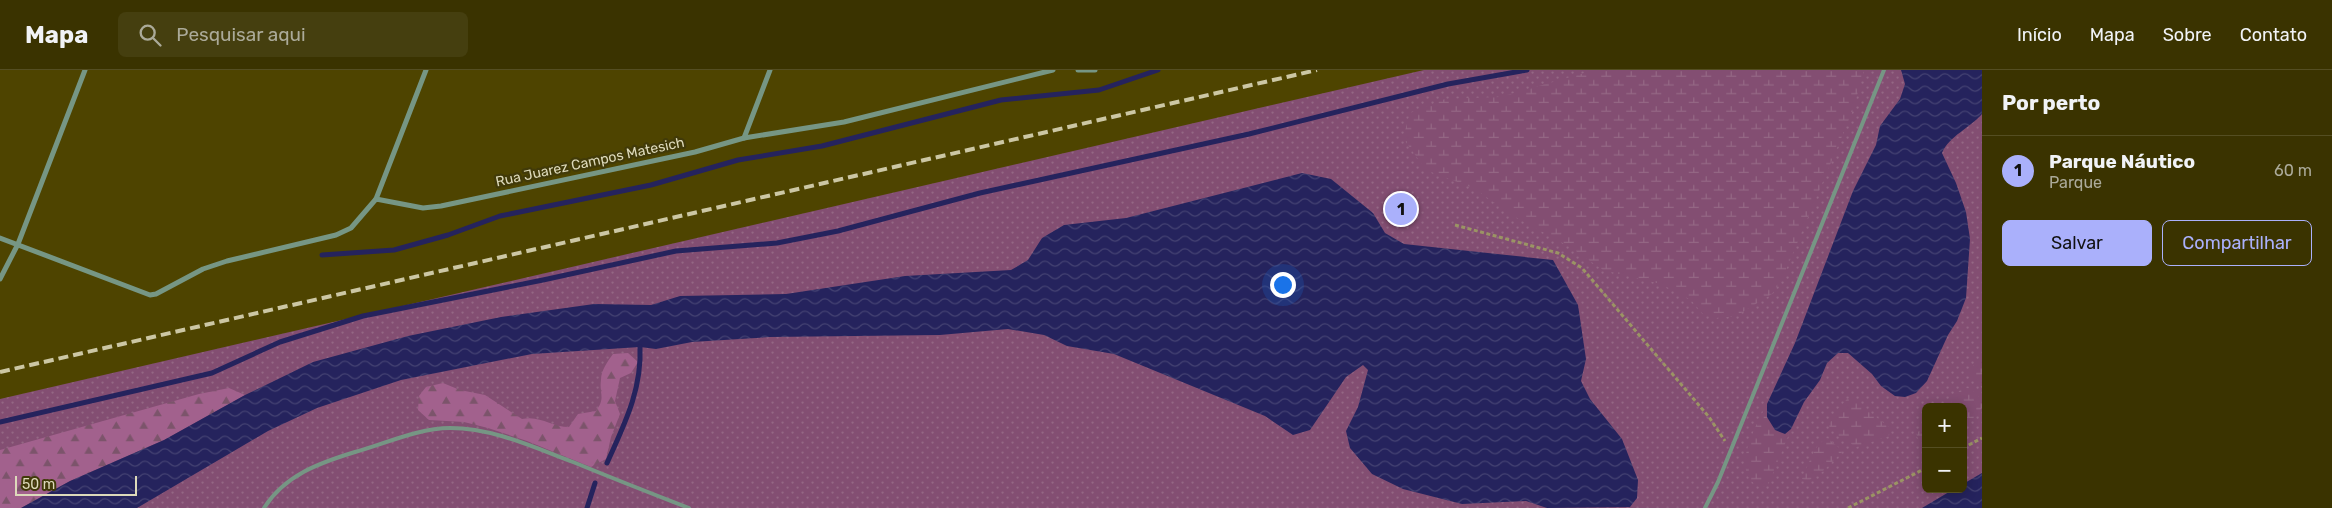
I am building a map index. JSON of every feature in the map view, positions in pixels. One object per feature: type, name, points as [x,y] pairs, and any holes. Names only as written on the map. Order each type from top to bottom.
[{"type":"street","points":[[0,279],[18,244],[85,70]]},
{"type":"street","points":[[0,238],[150,295],[227,261],[336,235],[352,228],[376,199],[426,70]]},
{"type":"street","points":[[744,138],[770,70]]},
{"type":"street","name":"Rua Juarez Campos Matesich","points":[[376,199],[423,208],[441,206],[694,152],[744,138],[844,122],[1053,70]]},
{"type":"street","points":[[1078,70],[1095,70]]},
{"type":"lane","points":[[1705,508],[1731,450],[1884,70]]},
{"type":"lane","points":[[264,508],[272,494],[293,477],[320,463],[420,433],[448,428],[478,430],[519,442],[689,508]]},
{"type":"path","points":[[1455,225],[1558,253],[1582,268],[1709,417],[1731,450]]},
{"type":"path","points":[[1967,446],[1982,438]]},
{"type":"path","points":[[1848,508],[1922,470]]},
{"type":"green space","points":[[1424,70],[1982,70],[1982,508],[0,508],[0,399]]},
{"type":"green space","points":[[1595,70],[1864,70],[1853,110],[1783,277],[1772,294],[1736,316],[1716,318],[1703,314],[1691,300],[1661,284],[1603,270],[1570,247],[1517,218],[1473,188],[1426,170],[1403,138],[1410,113],[1445,99],[1500,97]]},
{"type":"green space","points":[[628,353],[638,362],[631,373],[620,378],[615,401],[620,414],[611,437],[606,459],[591,467],[527,441],[488,428],[464,422],[429,420],[418,410],[419,396],[426,387],[443,383],[460,390],[485,395],[522,419],[535,419],[569,427],[578,414],[596,411],[601,402],[601,376],[605,366],[613,354]]},
{"type":"green space","points":[[1982,360],[1982,388],[1970,377],[1970,370],[1977,361]]},
{"type":"green space","points":[[1962,387],[1971,389],[1982,400],[1982,408],[1967,425],[1967,403],[1951,403]]},
{"type":"green space","points":[[229,388],[245,395],[164,440],[70,481],[21,508],[0,508],[0,450],[199,394]]},
{"type":"green space","points":[[1847,399],[1854,400],[1890,428],[1889,436],[1856,447],[1838,436],[1829,426],[1833,415]]},
{"type":"green space","points":[[1767,404],[1767,417],[1785,434],[1791,429],[1769,483],[1762,488],[1752,481],[1746,472],[1745,461],[1751,437]]},
{"type":"green space","points":[[1922,429],[1922,442],[1919,442],[1916,433]]},
{"type":"green space","points":[[1827,438],[1843,451],[1822,472],[1808,481],[1802,479],[1818,445]]},
{"type":"water","points":[[1901,70],[1982,70],[1982,114],[1955,137],[1942,153],[1956,183],[1966,212],[1970,239],[1966,298],[1957,321],[1948,335],[1927,381],[1916,393],[1905,397],[1895,396],[1881,386],[1872,374],[1848,353],[1838,353],[1827,363],[1820,380],[1804,402],[1791,429],[1785,434],[1775,430],[1767,417],[1767,404],[1795,343],[1853,191],[1876,145],[1880,126],[1900,99],[1905,84]]},
{"type":"water","points":[[1302,173],[1331,179],[1373,213],[1385,233],[1404,244],[1553,260],[1578,305],[1586,359],[1581,381],[1590,399],[1622,439],[1638,480],[1637,498],[1630,507],[1547,508],[1526,501],[1462,504],[1403,489],[1372,474],[1350,448],[1346,431],[1358,407],[1368,370],[1363,365],[1346,377],[1310,430],[1293,435],[1265,416],[1114,354],[1067,346],[1044,335],[1008,329],[940,335],[770,337],[692,342],[656,349],[640,347],[532,354],[401,380],[317,408],[268,431],[137,508],[21,508],[70,481],[164,440],[245,395],[313,362],[408,336],[501,317],[594,304],[651,305],[680,296],[786,294],[905,276],[1011,270],[1028,260],[1042,238],[1064,225],[1126,218]]},
{"type":"water","points":[[1982,473],[1982,508],[1922,508],[1947,493],[1967,493],[1967,482]]},
{"type":"waterway","points":[[322,255],[394,250],[448,235],[500,216],[651,185],[738,160],[822,146],[1001,100],[1099,90],[1158,70]]},
{"type":"waterway","points":[[0,422],[212,373],[280,342],[363,316],[676,251],[777,243],[838,231],[980,193],[1249,134],[1448,84],[1527,70]]},
{"type":"waterway","points":[[607,463],[635,393],[640,363],[640,347]]},
{"type":"waterway","points":[[587,508],[595,483]]},
{"type":"railway","points":[[0,372],[1317,70]]},
{"type":"place","name":"Parque Náutico","points":[[1401,209]]}]
